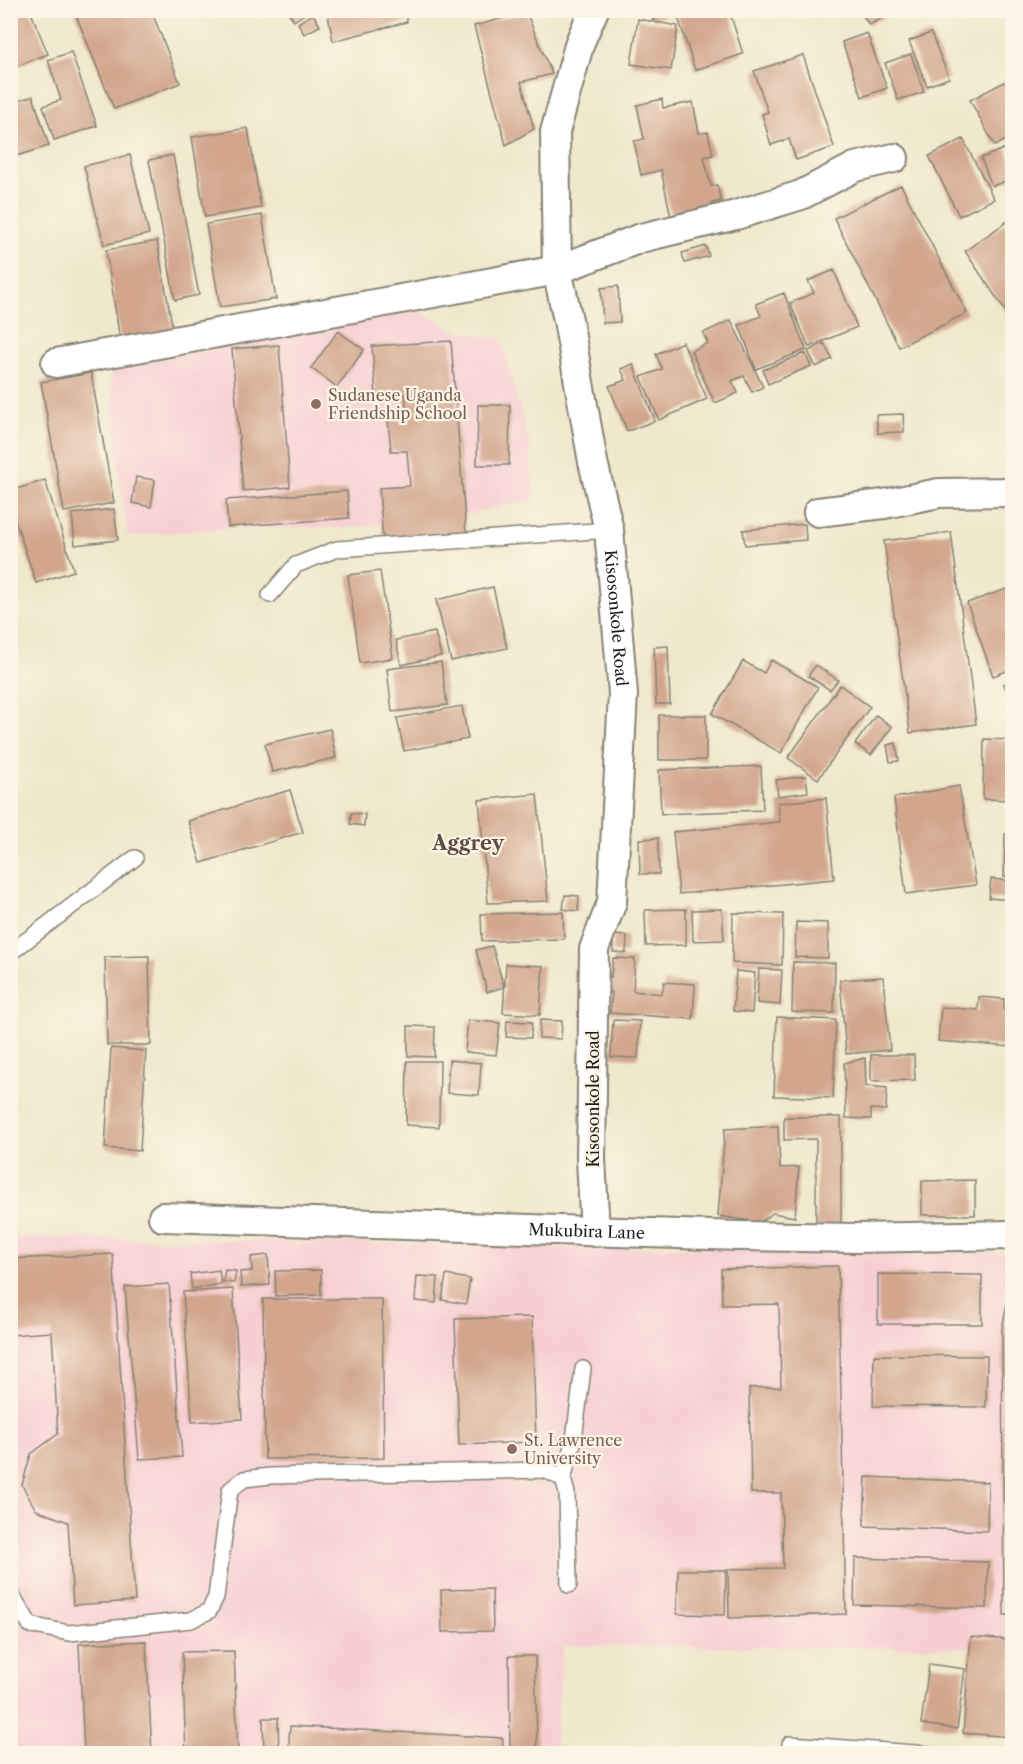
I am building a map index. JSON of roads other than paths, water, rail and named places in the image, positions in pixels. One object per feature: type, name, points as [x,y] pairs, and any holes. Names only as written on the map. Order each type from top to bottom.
[{"type":"street","name":"Kisosonkole Road","points":[[594,10],[580,42],[555,132],[557,270],[593,462],[609,530],[623,694],[612,902],[594,949],[591,1159],[595,1232]]},
{"type":"street","points":[[56,363],[557,270],[641,238],[735,215],[801,195],[855,167],[894,158]]},
{"type":"street","points":[[818,512],[939,494],[1012,492]]},
{"type":"street","name":"Mukubira Lane","points":[[163,1217],[595,1232],[856,1238],[1012,1235]]},
{"type":"lane","points":[[270,595],[297,565],[337,549],[609,530]]},
{"type":"lane","points":[[10,953],[135,858]]},
{"type":"lane","points":[[569,1585],[567,1493],[563,1479],[574,1439],[583,1369]]},
{"type":"lane","points":[[10,1592],[30,1625],[69,1633],[191,1620],[209,1611],[216,1597],[230,1490],[244,1479],[270,1476],[545,1470],[563,1479]]},
{"type":"lane","points":[[790,1744],[928,1754]]},
{"type":"place","name":"Sudanese Uganda Friendship School","points":[[316,404]]},
{"type":"place","name":"St. Lawrence University","points":[[512,1449]]},
{"type":"district","name":"Aggrey","points":[[468,843]]}]
